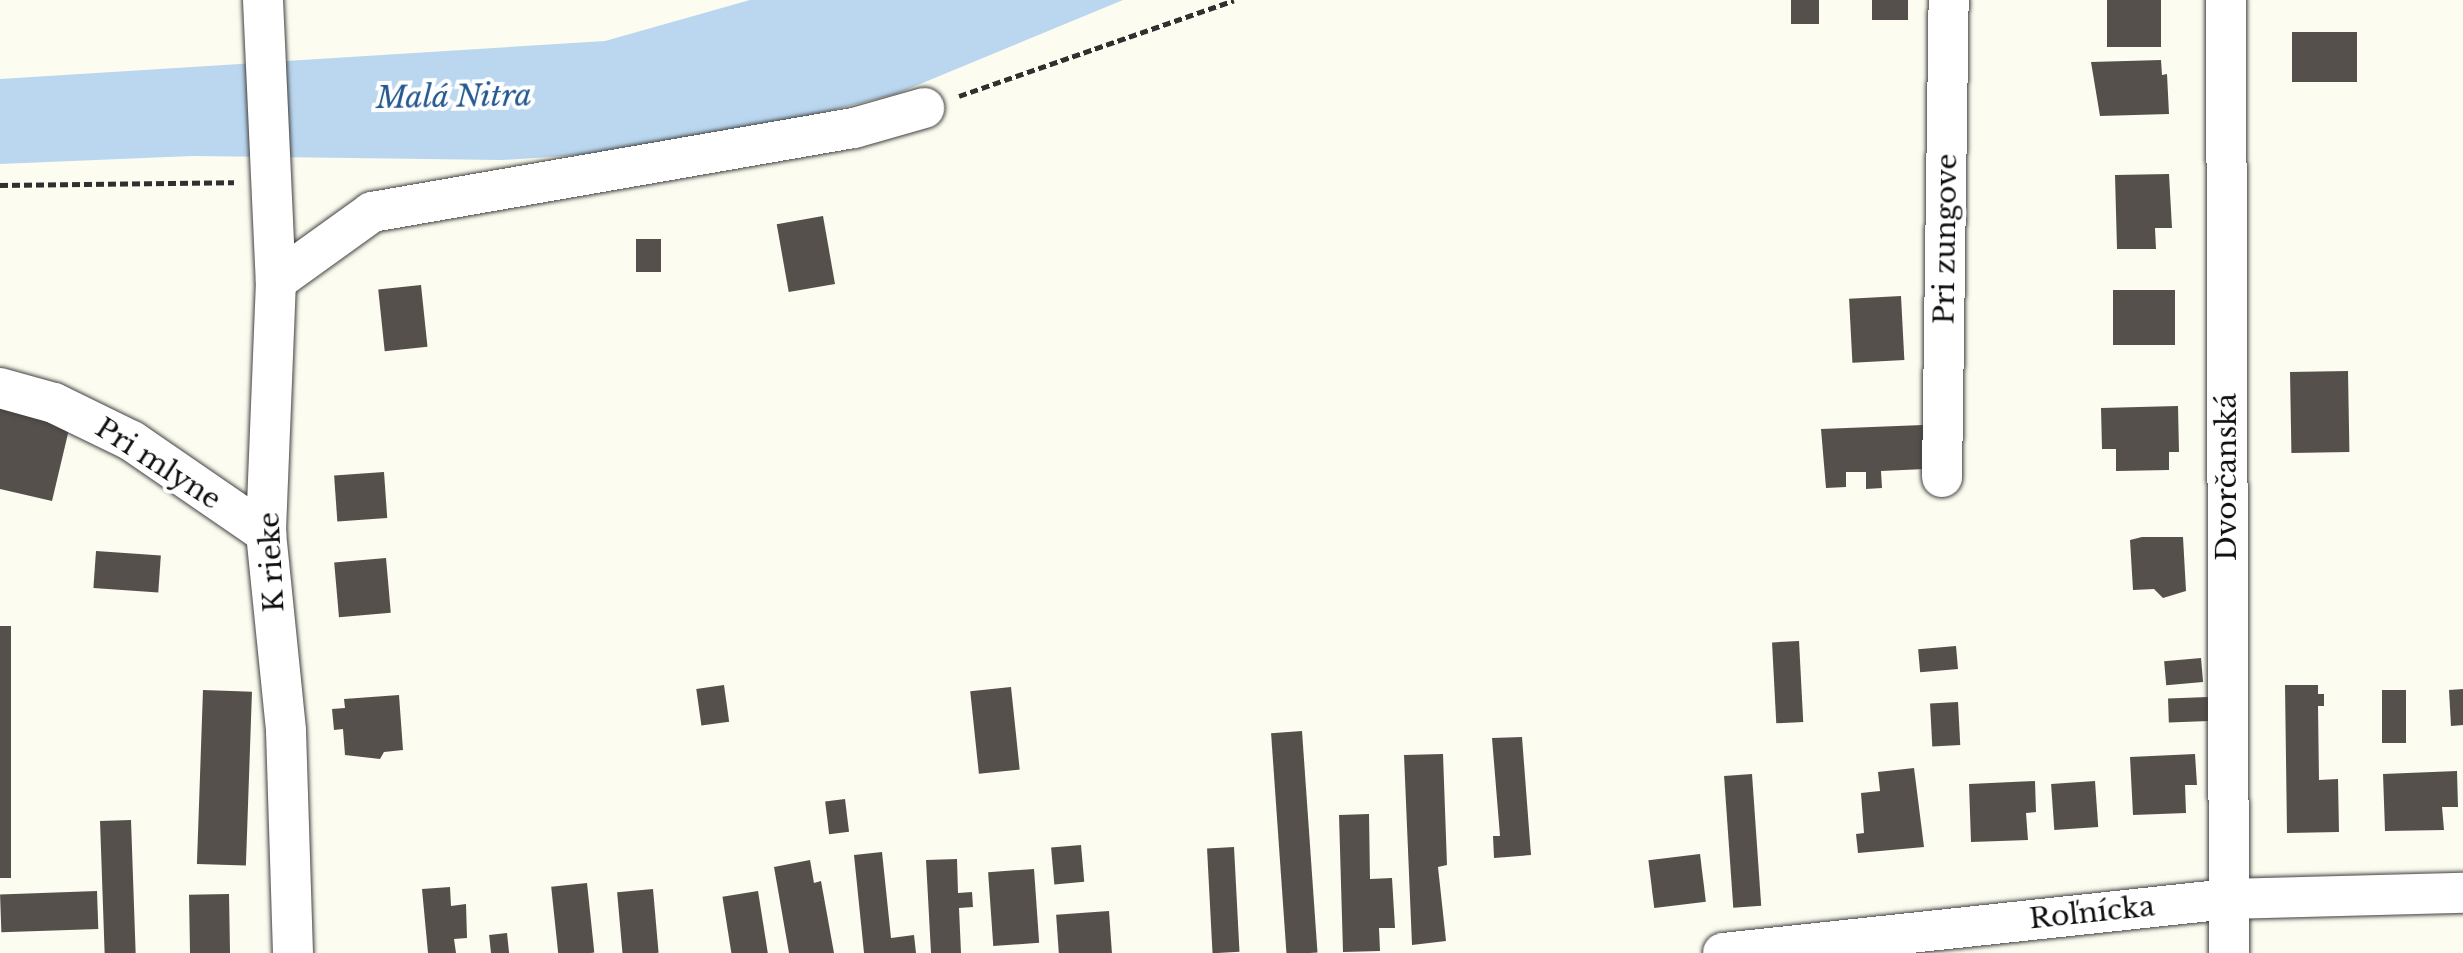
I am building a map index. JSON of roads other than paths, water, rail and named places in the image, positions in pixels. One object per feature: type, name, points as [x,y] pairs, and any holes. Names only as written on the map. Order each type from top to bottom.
[{"type":"street","name":"Pri zungove","points":[[1942,477],[1949,0]]},
{"type":"street","name":"Dvorčanská","points":[[2226,0],[2229,953]]},
{"type":"street","name":"K rieke","points":[[264,18],[276,281],[266,533],[286,731],[293,953]]},
{"type":"street","points":[[276,281],[372,212],[854,128],[924,108]]},
{"type":"street","name":"Pri mlyne","points":[[0,388],[54,403],[132,441],[266,533]]},
{"type":"street","name":"Roľnícka","points":[[1723,953],[2228,899],[2463,893]]},
{"type":"water","name":"Malá Nitra","points":[[750,0],[1123,0],[896,94],[681,148],[503,160],[192,156],[0,164],[0,79],[605,41]]}]
